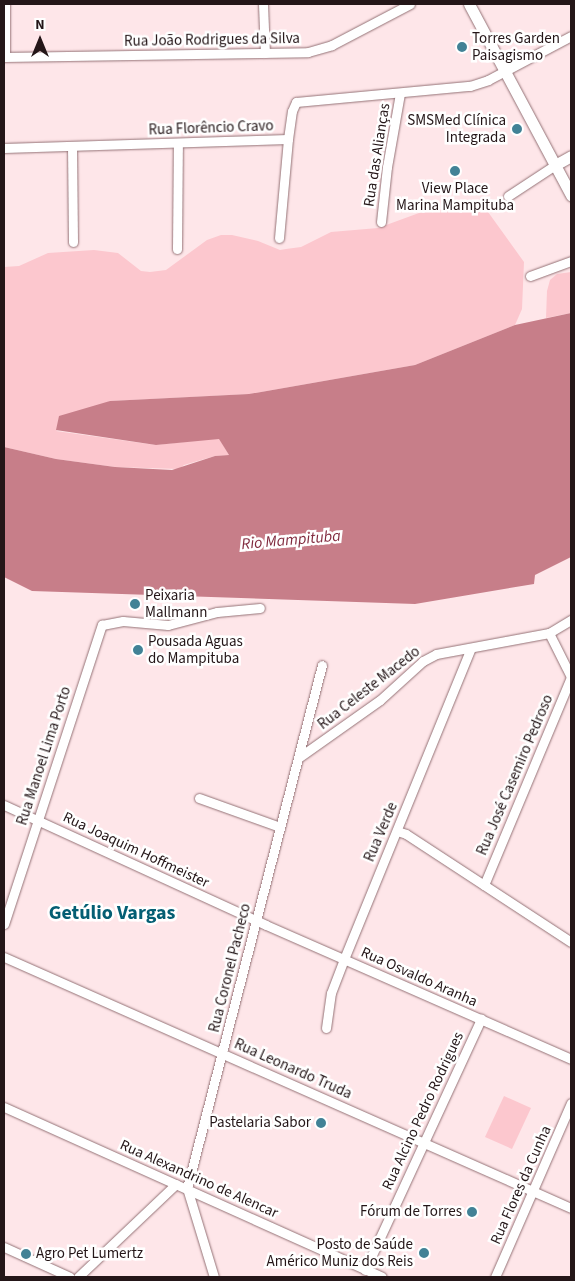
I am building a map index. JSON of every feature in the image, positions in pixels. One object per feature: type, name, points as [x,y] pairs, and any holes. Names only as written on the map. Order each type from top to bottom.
[{"type":"main road","points":[[468,4],[571,195]]},
{"type":"main road","points":[[555,165],[571,156]]},
{"type":"street","points":[[4,57],[5,4]]},
{"type":"street","points":[[263,4],[264,53]]},
{"type":"street","name":"Rua João Rodrigues da Silva","points":[[4,57],[308,52],[325,48],[410,4]]},
{"type":"street","name":"Rua Florêncio Cravo","points":[[4,148],[178,144],[288,139],[293,108],[296,102],[470,86],[505,72],[571,36]]},
{"type":"street","name":"Rua das Alianças","points":[[381,222],[387,167],[400,93]]},
{"type":"street","points":[[279,238],[288,139]]},
{"type":"street","points":[[177,249],[178,144]]},
{"type":"street","points":[[72,146],[73,242]]},
{"type":"street","points":[[508,196],[555,165]]},
{"type":"street","points":[[530,276],[571,261]]},
{"type":"street","name":"Rua Manoel Lima Porto","points":[[4,924],[102,625],[123,622],[168,625],[217,612],[260,608]]},
{"type":"street","name":"Rua Celeste Macedo","points":[[298,758],[380,700],[423,661],[436,654],[549,632],[571,620]]},
{"type":"street","points":[[549,632],[571,677]]},
{"type":"street","name":"Rua Verde","points":[[326,1028],[331,993],[471,648]]},
{"type":"street","name":"Rua Coronel Pacheco","points":[[187,1188],[322,665]]},
{"type":"street","name":"Rua José Casemiro Pedroso","points":[[484,885],[571,677]]},
{"type":"street","points":[[199,798],[280,827]]},
{"type":"street","name":"Rua Joaquim Hoffmeister","points":[[4,804],[256,920]]},
{"type":"street","points":[[397,831],[406,834],[571,942]]},
{"type":"street","name":"Rua Osvaldo Aranha","points":[[256,920],[571,1059]]},
{"type":"street","name":"Rua Leonardo Truda","points":[[4,957],[571,1208]]},
{"type":"street","name":"Rua Alcino Pedro Rodrigues","points":[[365,1270],[481,1019]]},
{"type":"street","name":"Rua Flores da Cunha","points":[[495,1277],[571,1103]]},
{"type":"street","name":"Rua Alexandrino de Alencar","points":[[4,1107],[382,1277]]},
{"type":"street","points":[[78,1277],[176,1184]]},
{"type":"street","points":[[187,1188],[214,1277]]},
{"type":"street","points":[[4,1247],[70,1277]]},
{"type":"shaded area","points":[[471,204],[483,205],[524,262],[522,309],[515,325],[415,365],[250,394],[110,401],[56,431],[156,445],[219,438],[229,455],[215,456],[184,465],[179,469],[115,467],[56,459],[4,447],[4,267],[19,266],[48,253],[94,250],[118,253],[141,271],[166,270],[207,240],[221,235],[232,235],[258,241],[280,250],[301,247],[331,232],[378,228],[419,213]]},
{"type":"shaded area","points":[[571,272],[571,313],[546,318],[547,291],[550,280],[557,274]]},
{"type":"shaded area","points":[[504,1096],[531,1108],[512,1149],[485,1137]]},
{"type":"water","name":"Rio Mampituba","points":[[571,313],[571,557],[535,575],[534,584],[415,604],[32,591],[4,577],[4,447],[56,459],[115,467],[172,470],[215,456],[229,455],[219,439],[156,445],[56,430],[59,416],[110,401],[249,394],[415,365],[515,325]]},
{"type":"place","name":"Torres Garden Paisagismo","points":[[462,47]]},
{"type":"place","name":"SMSMed Clínica Integrada","points":[[517,129]]},
{"type":"place","name":"View Place Marina Mampituba","points":[[455,171]]},
{"type":"place","name":"Peixaria Mallmann","points":[[135,604]]},
{"type":"place","name":"Pousada Aguas do Mampituba","points":[[138,650]]},
{"type":"place","name":"Pastelaria Sabor","points":[[321,1123]]},
{"type":"place","name":"Fórum de Torres","points":[[472,1212]]},
{"type":"place","name":"Posto de Saúde Américo Muniz dos Reis","points":[[424,1253]]},
{"type":"place","name":"Agro Pet Lumertz","points":[[26,1254]]},
{"type":"district","name":"Getúlio Vargas","points":[[112,913]]}]
